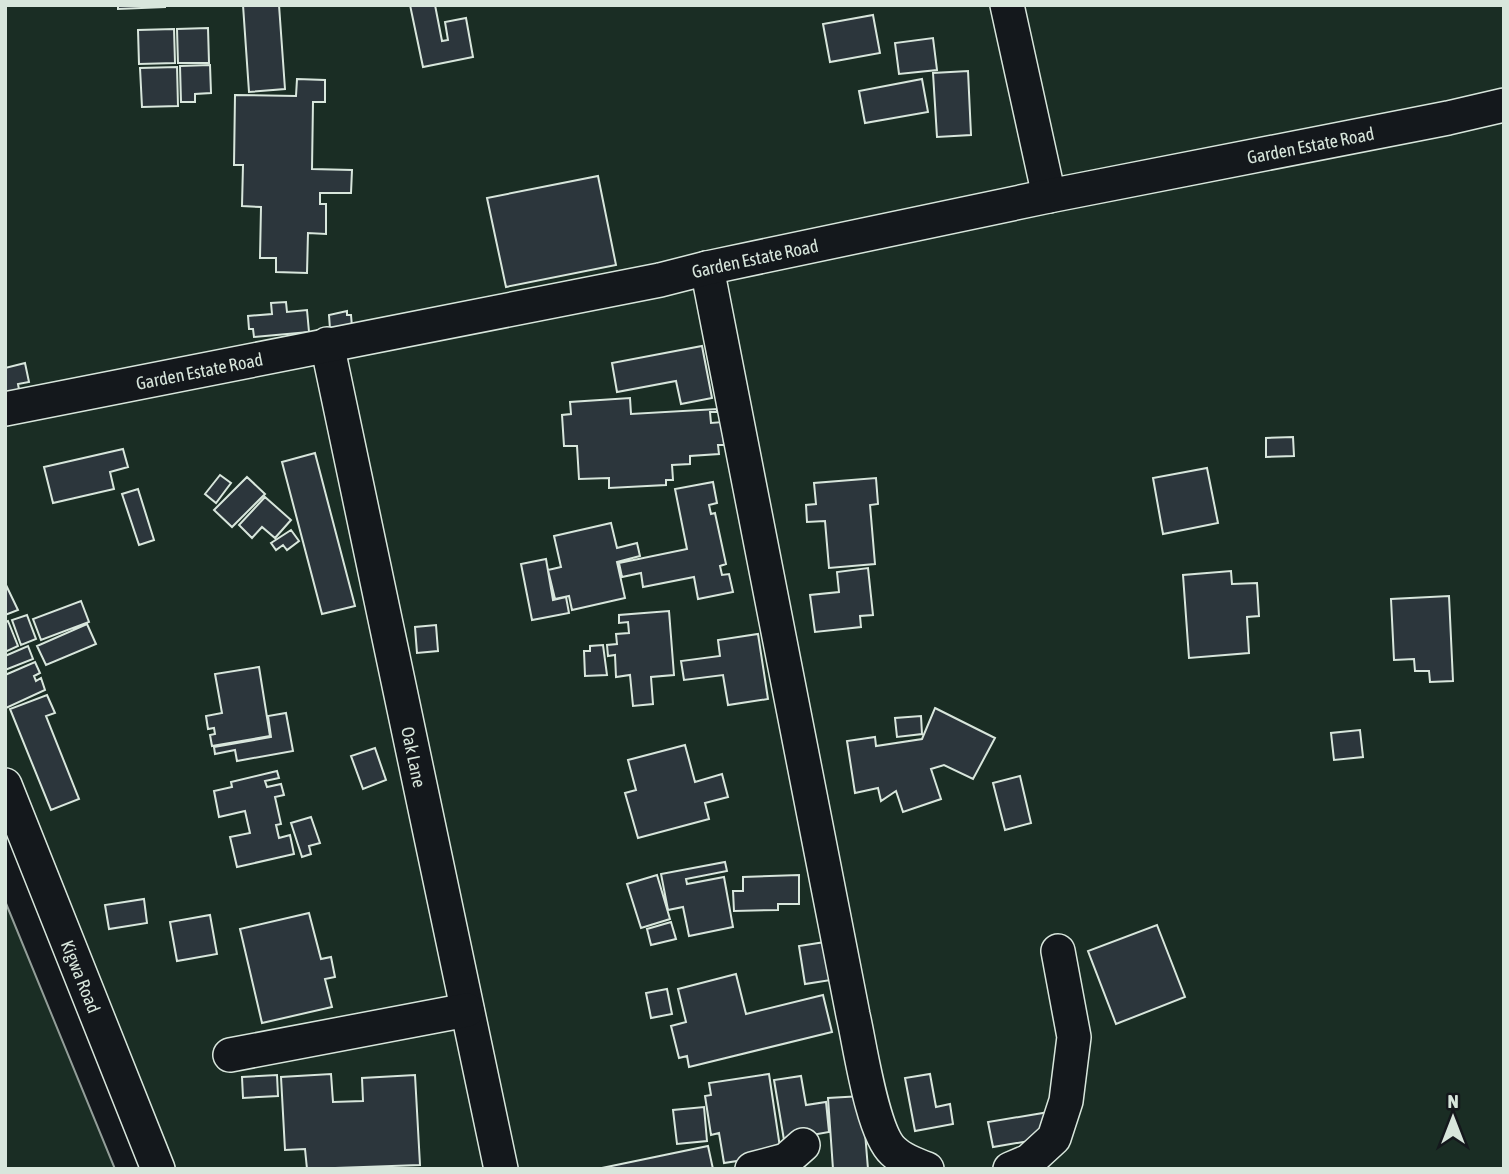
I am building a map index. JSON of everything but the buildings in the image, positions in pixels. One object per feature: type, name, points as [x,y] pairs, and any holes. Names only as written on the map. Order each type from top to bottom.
[{"type":"street","points":[[1007,5],[1049,196]]},
{"type":"street","name":"Garden Estate Road","points":[[5,409],[660,280],[1049,196],[1504,105]]},
{"type":"street","points":[[707,268],[871,1097],[881,1136],[893,1151],[927,1169]]},
{"type":"street","name":"Oak Lane","points":[[327,344],[501,1169]]},
{"type":"street","name":"Kigwa Road","points":[[5,785],[158,1169]]},
{"type":"street","points":[[1010,1169],[1029,1161],[1054,1138],[1066,1101],[1074,1037],[1058,951]]},
{"type":"street","points":[[230,1055],[467,1010]]},
{"type":"street","points":[[752,1169],[786,1160],[803,1145]]},
{"type":"green space","points":[[5,5],[1504,5],[1504,1169],[154,1169],[5,783]]},
{"type":"green space","points":[[5,901],[115,1169],[5,1169]]}]
